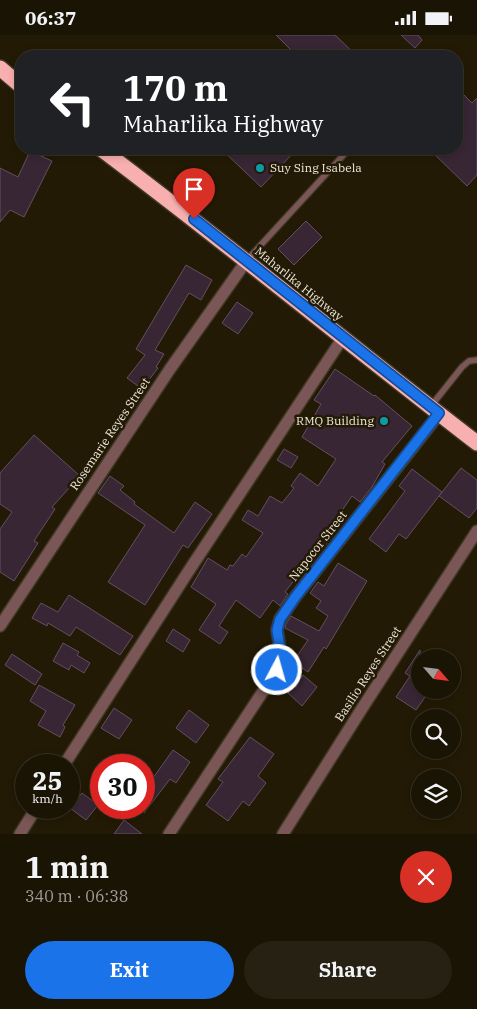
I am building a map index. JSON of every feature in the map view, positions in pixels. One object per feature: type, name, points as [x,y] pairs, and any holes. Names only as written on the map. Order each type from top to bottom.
[{"type":"highway","points":[[0,68],[15,81]]},
{"type":"highway","name":"Maharlika Highway","points":[[110,155],[247,260],[342,339],[477,443]]},
{"type":"street","name":"Rosemarie Reyes Street","points":[[0,627],[164,377],[247,260]]},
{"type":"street","points":[[71,754],[342,339]]},
{"type":"street","name":"Napocor Street","points":[[170,834],[277,670],[281,655],[277,630],[280,619],[434,410]]},
{"type":"street","name":"Basilio Reyes Street","points":[[283,834],[477,531]]},
{"type":"street","points":[[20,834],[29,819]]},
{"type":"lane","points":[[247,260],[344,155]]},
{"type":"lane","points":[[434,410],[462,367],[469,361],[477,360]]},
{"type":"building","points":[[276,35],[335,35],[351,50],[289,50]]},
{"type":"building","points":[[401,35],[418,35],[422,40],[415,48]]},
{"type":"building","points":[[463,94],[472,103],[477,98],[477,175],[467,186],[435,155],[463,155]]},
{"type":"building","points":[[28,155],[39,155],[52,161],[24,217],[10,210],[0,222],[0,168],[18,177]]},
{"type":"building","name":"Suy Sing Isabela","points":[[227,155],[291,155],[261,187]]},
{"type":"building","points":[[306,221],[322,237],[294,265],[278,249]]},
{"type":"building","points":[[186,265],[212,280],[201,300],[189,293],[155,350],[164,354],[156,367],[158,368],[142,389],[127,378],[145,355],[136,349]]},
{"type":"building","points":[[237,302],[253,313],[238,334],[222,323]]},
{"type":"building","points":[[335,369],[375,395],[412,426],[382,462],[385,464],[372,487],[360,502],[352,496],[330,528],[335,533],[285,592],[288,594],[280,606],[273,600],[260,618],[236,600],[219,626],[228,632],[220,644],[199,630],[216,604],[191,587],[208,558],[227,570],[230,565],[233,566],[242,554],[246,557],[263,533],[242,520],[248,510],[258,516],[270,496],[282,503],[294,488],[291,486],[300,473],[318,486],[336,459],[302,437],[321,404],[314,400]]},
{"type":"building","points":[[34,435],[80,476],[52,507],[55,509],[34,541],[38,543],[14,581],[0,572],[0,529],[12,512],[0,504],[0,473]]},
{"type":"building","points":[[284,449],[298,457],[291,468],[277,460]]},
{"type":"building","points":[[461,468],[477,480],[477,508],[469,518],[439,496]]},
{"type":"building","points":[[412,469],[442,492],[406,539],[399,534],[386,552],[369,539],[405,491],[399,486]]},
{"type":"building","points":[[110,476],[124,486],[120,490],[135,502],[134,504],[174,533],[195,502],[212,514],[188,548],[183,545],[145,605],[108,582],[145,525],[98,493]]},
{"type":"building","points":[[338,563],[367,581],[326,649],[324,647],[308,672],[293,662],[308,640],[285,628],[286,624],[291,616],[319,631],[328,616],[316,608],[321,601],[310,593],[318,582],[324,586]]},
{"type":"building","points":[[69,595],[133,636],[120,655],[76,627],[70,636],[48,623],[47,626],[32,618],[41,603],[58,612]]},
{"type":"building","points":[[173,629],[190,640],[183,652],[166,641]]},
{"type":"building","points":[[63,643],[79,652],[77,655],[90,663],[84,673],[71,665],[69,670],[53,661]]},
{"type":"building","points":[[12,654],[42,674],[35,685],[5,665]]},
{"type":"building","points":[[411,664],[411,699],[424,699],[417,709],[396,697],[410,676],[405,673]]},
{"type":"building","points":[[303,675],[317,687],[302,706],[288,693]]},
{"type":"building","points":[[39,685],[75,705],[63,725],[65,727],[60,737],[38,725],[46,711],[30,701]]},
{"type":"building","points":[[114,708],[132,720],[119,739],[101,728]]},
{"type":"building","points":[[189,710],[209,725],[196,743],[176,728]]},
{"type":"building","points":[[250,737],[274,754],[258,776],[266,783],[249,806],[243,801],[228,821],[206,805],[223,782],[218,779]]},
{"type":"building","points":[[173,750],[190,762],[176,783],[170,779],[155,799],[155,775]]},
{"type":"building","points":[[82,793],[90,799],[90,815],[86,820],[80,816],[80,796]]},
{"type":"building","points":[[124,820],[142,834],[114,834]]},
{"type":"place","name":"Suy Sing Isabela","points":[[260,168]]},
{"type":"place","name":"RMQ Building","points":[[384,421]]},
{"type":"route","points":[[194,219],[247,260],[342,339],[439,413],[280,619],[277,630],[281,655],[277,670]]}]
